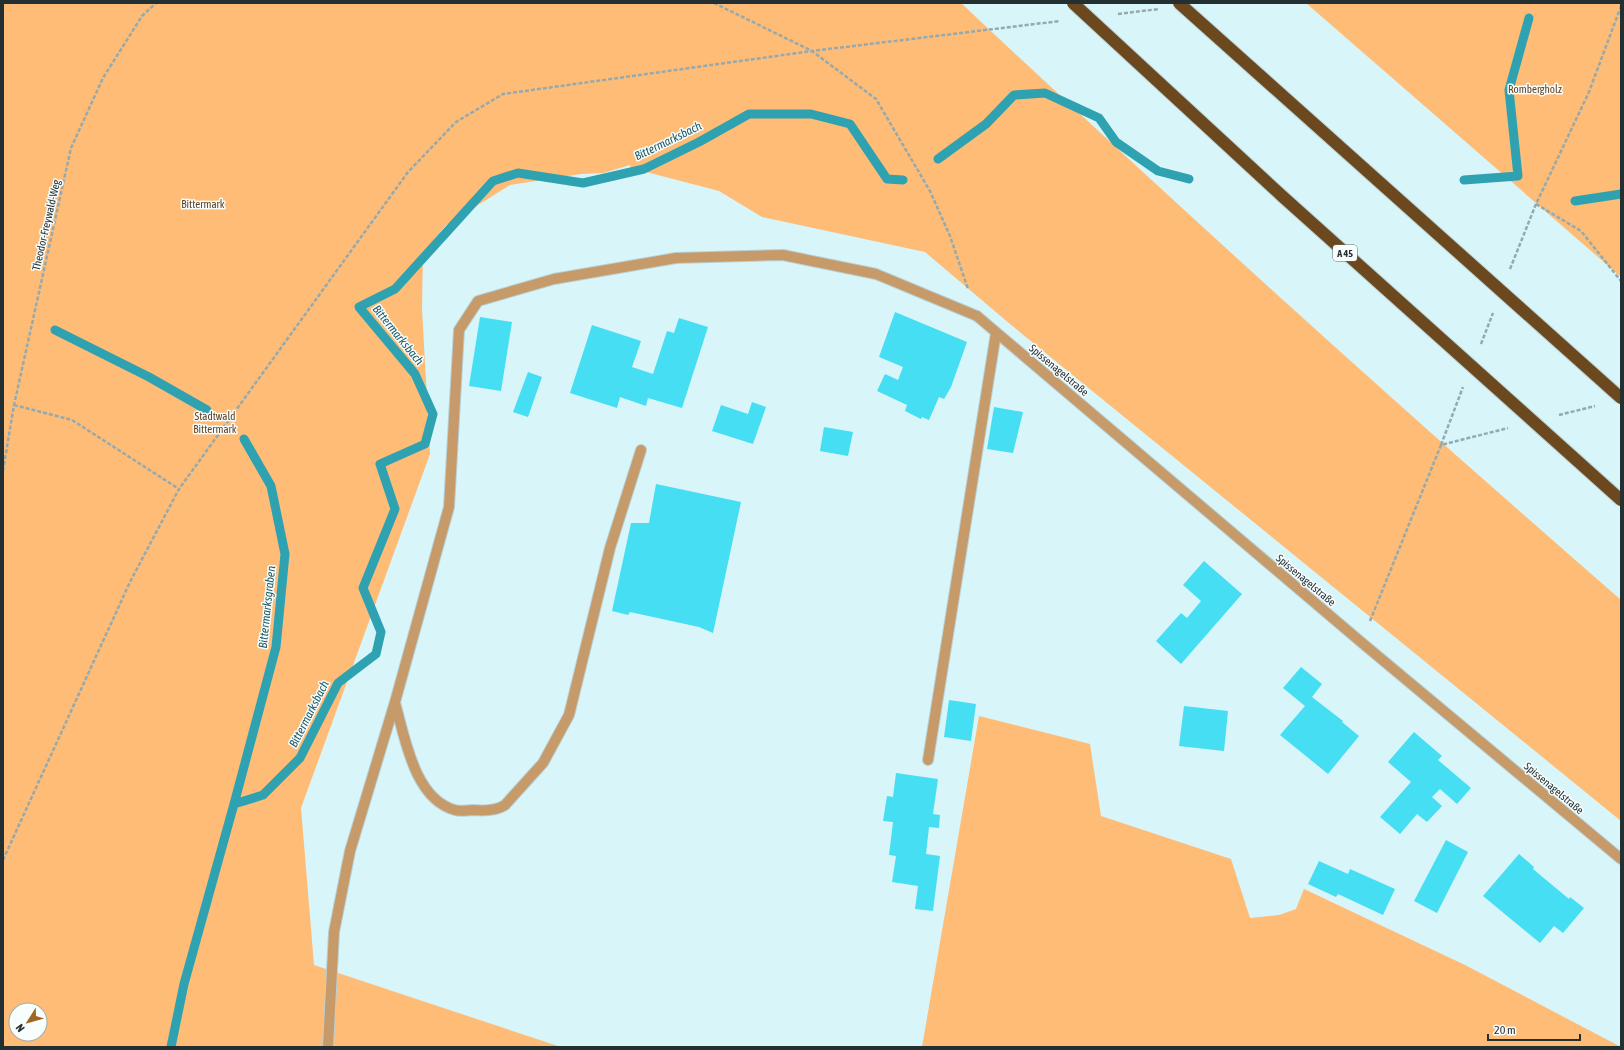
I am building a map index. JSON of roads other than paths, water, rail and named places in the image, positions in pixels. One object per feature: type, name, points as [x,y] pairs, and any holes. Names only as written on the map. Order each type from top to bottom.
[{"type":"highway","name":"A 45","points":[[1073,3],[1282,196],[1621,500]]},
{"type":"highway","points":[[1179,3],[1621,398]]},
{"type":"street","name":"Spissenagelstraße","points":[[328,1047],[334,932],[350,851],[395,702],[449,507],[459,330],[478,301],[554,279],[676,258],[783,255],[876,274],[978,316],[1361,642],[1621,859]]},
{"type":"street","points":[[928,760],[996,332]]},
{"type":"street","points":[[395,702],[416,775],[438,802],[455,810],[483,811],[500,808],[505,805],[543,762],[569,715],[610,548],[641,450]]},
{"type":"waterway","points":[[1464,180],[1518,176],[1509,90],[1529,18]]},
{"type":"waterway","name":"Bittermarksbach","points":[[938,159],[986,124],[1014,95],[1045,93],[1099,118],[1116,142],[1158,171],[1189,179]]},
{"type":"waterway","name":"Bittermarksbach","points":[[171,1047],[184,984],[234,804],[263,795],[300,758],[338,683],[376,654],[381,632],[363,588],[395,509],[380,464],[425,444],[433,414],[415,374],[359,307],[395,289],[493,181],[518,173],[583,183],[644,169],[699,142],[749,114],[811,114],[850,124],[887,179],[903,180]]},
{"type":"waterway","name":"Bittermarksbach","points":[[1575,201],[1621,194]]},
{"type":"waterway","name":"Bittermarksgraben","points":[[55,330],[149,377],[207,410]]},
{"type":"waterway","name":"Bittermarksgraben","points":[[234,804],[276,647],[285,554],[271,486],[244,439]]},
{"type":"park label","name":"Rombergholz","points":[[1535,89]]},
{"type":"park label","name":"Bittermark","points":[[203,204]]},
{"type":"park label","name":"Stadtwald Bittermark","points":[[215,422]]}]
